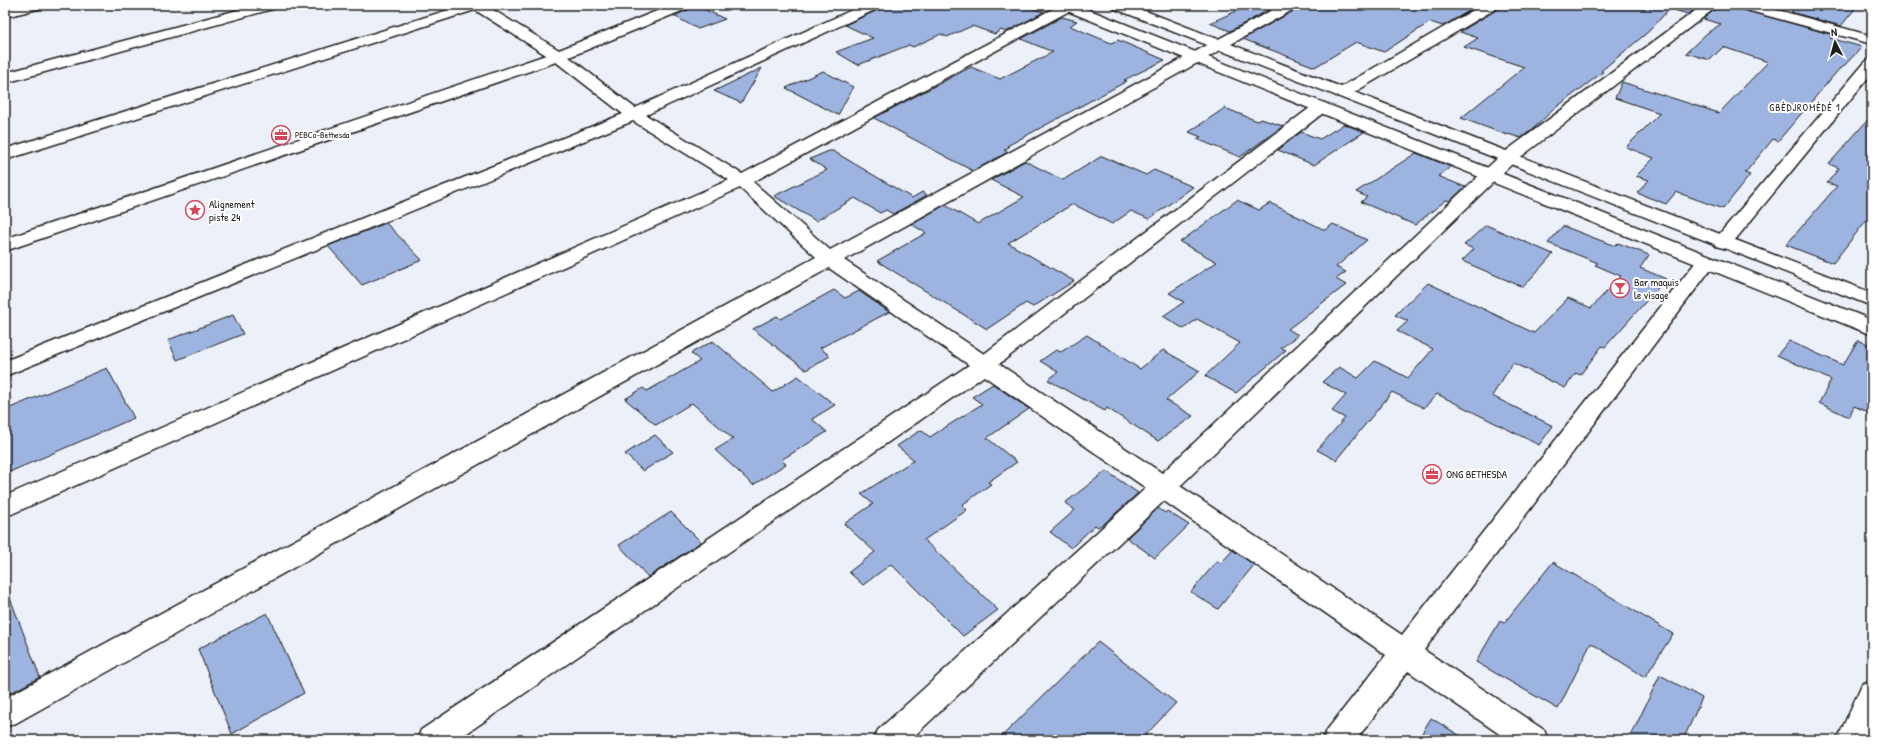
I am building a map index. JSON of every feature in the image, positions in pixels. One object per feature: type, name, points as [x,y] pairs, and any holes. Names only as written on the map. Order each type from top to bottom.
[{"type":"street","points":[[5,14],[37,5]]},
{"type":"street","points":[[5,78],[271,5]]},
{"type":"street","points":[[5,156],[477,5],[558,56],[634,115],[742,181],[829,259],[1533,740]]},
{"type":"street","points":[[5,245],[558,56],[684,5]]},
{"type":"street","points":[[5,369],[634,115],[874,5]]},
{"type":"street","points":[[1118,5],[1872,300]]},
{"type":"street","points":[[5,713],[1291,5]]},
{"type":"street","points":[[1342,93],[1492,5]]},
{"type":"street","points":[[889,740],[1162,487],[1508,158],[1712,5]]},
{"type":"street","points":[[1744,5],[1872,40]]},
{"type":"street","points":[[5,507],[742,181],[1067,6],[1872,328]]},
{"type":"street","points":[[1723,242],[1872,63]]},
{"type":"street","points":[[432,740],[984,365],[1320,107]]},
{"type":"street","points":[[1338,740],[1706,262]]},
{"type":"street","points":[[1852,740],[1872,693]]},
{"type":"building","points":[[692,5],[725,19],[698,29],[674,16],[690,9]]},
{"type":"building","points":[[882,5],[1021,5],[1044,12],[1006,32],[1001,30],[995,34],[972,26],[947,37],[941,34],[913,47],[909,45],[858,65],[836,52],[873,38],[845,25],[880,9]]},
{"type":"building","points":[[1249,5],[1278,5],[1230,31],[1210,23]]},
{"type":"building","points":[[1299,5],[1479,5],[1443,26],[1430,22],[1384,52],[1356,42],[1315,67],[1243,39],[1297,9]]},
{"type":"building","points":[[1500,5],[1673,5],[1648,32],[1601,71],[1603,72],[1554,109],[1521,138],[1507,135],[1461,118],[1524,67],[1464,47],[1478,38],[1460,32],[1498,9]]},
{"type":"building","points":[[1675,5],[1700,5],[1688,14],[1674,10]]},
{"type":"building","points":[[1720,5],[1726,5],[1833,35],[1830,38],[1862,47],[1841,69],[1840,68],[1778,141],[1773,139],[1745,173],[1750,175],[1723,209],[1676,192],[1666,204],[1637,193],[1649,180],[1636,176],[1654,158],[1626,147],[1660,113],[1615,98],[1622,82],[1719,113],[1768,62],[1723,47],[1710,60],[1686,53],[1707,33],[1721,24],[1703,19]]},
{"type":"building","points":[[1797,5],[1858,5],[1841,26],[1791,12]]},
{"type":"building","points":[[1062,17],[1077,21],[1070,26],[1111,43],[1118,40],[1165,60],[1124,80],[1127,81],[1007,146],[1009,147],[1004,150],[1008,152],[973,171],[874,118],[971,67],[1000,79],[1053,52],[1021,39]]},
{"type":"building","points":[[762,68],[741,103],[714,91]]},
{"type":"building","points":[[823,71],[853,87],[838,115],[786,88]]},
{"type":"building","points":[[1225,108],[1257,121],[1261,119],[1283,126],[1240,157],[1197,139],[1201,137],[1189,132]]},
{"type":"building","points":[[1872,115],[1872,213],[1833,263],[1786,245],[1837,186],[1827,183],[1839,168],[1829,164]]},
{"type":"building","points":[[1344,124],[1364,132],[1314,165],[1278,150],[1301,132],[1320,139]]},
{"type":"building","points":[[829,151],[833,151],[912,198],[922,192],[927,195],[893,214],[886,210],[880,213],[855,198],[816,221],[774,196],[827,170],[810,159]]},
{"type":"building","points":[[1416,153],[1451,167],[1438,176],[1465,187],[1450,201],[1446,200],[1415,225],[1361,202],[1367,197],[1356,192]]},
{"type":"building","points":[[1102,156],[1146,175],[1154,170],[1193,187],[1149,219],[1131,211],[1112,224],[1073,204],[1008,243],[1074,281],[1033,307],[1026,303],[987,329],[877,261],[926,233],[911,224],[945,205],[978,224],[1024,197],[991,180],[1025,161],[1063,180]]},
{"type":"building","points":[[1237,200],[1259,210],[1270,203],[1325,230],[1333,224],[1367,240],[1336,267],[1346,272],[1336,279],[1346,285],[1288,329],[1298,335],[1281,348],[1286,350],[1236,393],[1205,376],[1240,343],[1197,319],[1184,329],[1163,316],[1184,302],[1169,293],[1217,262],[1180,242]]},
{"type":"building","points":[[386,223],[422,260],[362,285],[328,246]]},
{"type":"building","points":[[1486,225],[1553,254],[1523,287],[1462,261],[1474,249],[1464,245]]},
{"type":"building","points":[[1563,226],[1615,246],[1618,243],[1649,255],[1640,268],[1666,279],[1605,347],[1602,346],[1580,375],[1576,373],[1565,388],[1513,363],[1492,396],[1553,426],[1539,445],[1437,394],[1424,408],[1392,392],[1336,460],[1317,450],[1345,418],[1332,411],[1346,395],[1322,382],[1339,367],[1358,378],[1375,361],[1408,378],[1433,349],[1397,331],[1408,321],[1395,315],[1428,283],[1534,333],[1568,298],[1591,308],[1621,276],[1595,265],[1598,263],[1548,243]]},
{"type":"building","points":[[834,290],[845,298],[859,291],[889,312],[820,348],[830,356],[806,370],[753,329],[777,316],[781,319]]},
{"type":"building","points":[[233,315],[243,334],[177,360],[168,340]]},
{"type":"building","points":[[1087,335],[1140,369],[1163,350],[1200,371],[1166,400],[1193,416],[1158,441],[1107,408],[1105,411],[1048,380],[1058,372],[1040,361],[1056,350],[1061,352]]},
{"type":"building","points":[[1858,340],[1872,346],[1872,414],[1854,406],[1849,417],[1819,403],[1831,380],[1777,355],[1789,341],[1843,365]]},
{"type":"building","points":[[713,341],[773,392],[798,376],[835,405],[812,419],[827,432],[781,460],[786,464],[753,485],[715,450],[733,439],[692,403],[656,425],[625,399],[643,388],[647,391],[700,361],[691,353]]},
{"type":"building","points":[[107,368],[134,418],[5,474],[5,410]]},
{"type":"building","points":[[993,384],[1029,409],[987,438],[1017,462],[988,482],[991,484],[962,505],[967,510],[924,540],[998,610],[963,636],[891,564],[863,585],[849,572],[875,552],[844,524],[873,504],[861,494],[914,460],[897,446],[921,430],[930,437],[982,404],[972,397]]},
{"type":"building","points":[[655,435],[673,452],[643,471],[625,454]]},
{"type":"building","points":[[1106,471],[1138,493],[1105,523],[1098,527],[1095,525],[1071,548],[1050,532],[1075,510],[1065,503]]},
{"type":"building","points":[[1158,508],[1165,513],[1167,511],[1189,525],[1155,558],[1127,538]]},
{"type":"building","points":[[671,512],[701,542],[648,577],[619,545]]},
{"type":"building","points":[[1233,550],[1254,565],[1218,609],[1191,592],[1217,561],[1221,563]]},
{"type":"building","points":[[1553,562],[1673,634],[1645,677],[1591,643],[1558,709],[1476,662],[1500,621],[1504,623]]},
{"type":"building","points":[[5,590],[7,590],[40,677],[5,696]]},
{"type":"building","points":[[267,613],[304,693],[232,734],[198,649]]},
{"type":"building","points":[[1098,642],[1176,703],[1141,740],[998,740]]},
{"type":"building","points":[[1660,675],[1702,698],[1683,740],[1629,740]]},
{"type":"building","points":[[1431,718],[1467,740],[1418,740]]},
{"type":"place","name":"PEBCo-Bethesda","points":[[281,135]]},
{"type":"place","name":"Alignement piste 24","points":[[195,210]]},
{"type":"place","name":"Bar maquis le visage","points":[[1620,288]]},
{"type":"place","name":"ONG BETHESDA","points":[[1432,474]]},
{"type":"district","name":"GBÈDJROMÈDÉ 1","points":[[1805,107]]}]
